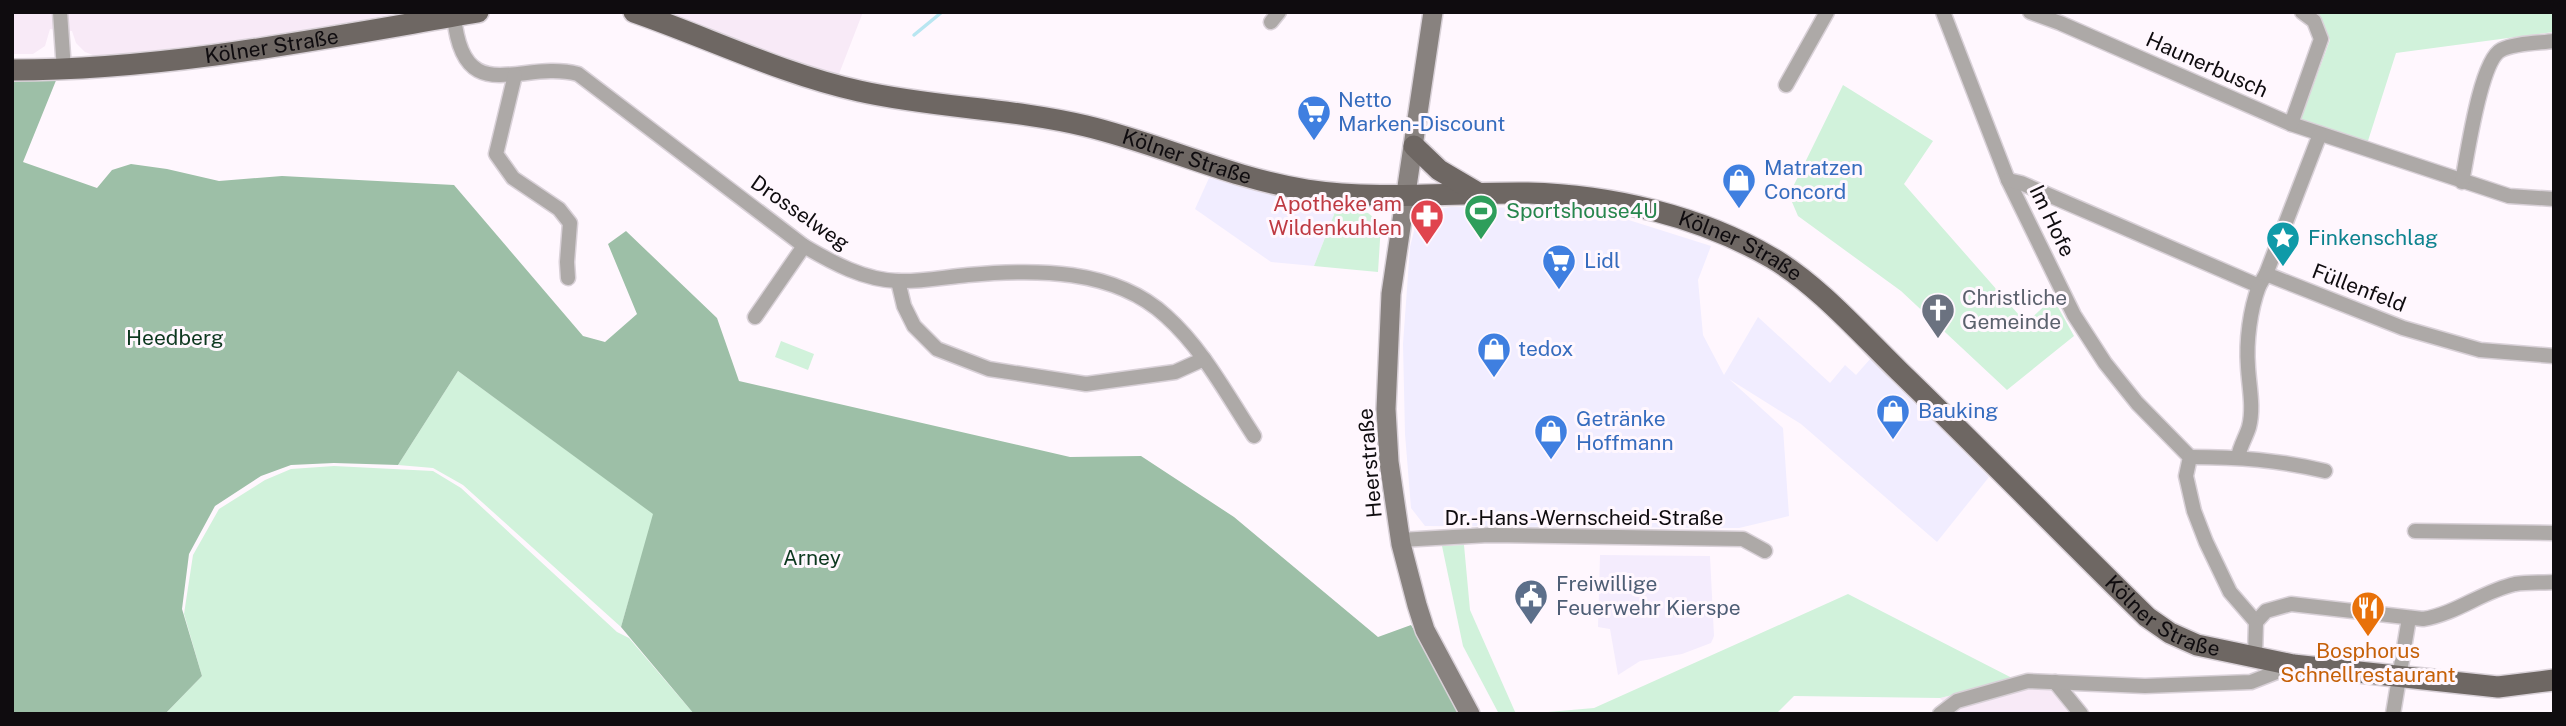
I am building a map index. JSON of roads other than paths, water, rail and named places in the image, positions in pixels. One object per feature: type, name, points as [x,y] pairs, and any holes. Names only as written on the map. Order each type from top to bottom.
[{"type":"main road","name":"Kölner Straße","points":[[12,70],[64,70],[227,53],[478,12]]},
{"type":"main road","name":"Kölner Straße","points":[[634,12],[789,71],[863,92],[1081,124],[1273,184],[1314,191],[1556,194],[1628,204],[1718,233],[1774,259],[1796,274],[1859,332],[2147,617],[2169,633],[2197,645],[2293,665],[2498,687],[2554,680]]},
{"type":"main road","name":"Heerstraße","points":[[1433,12],[1391,294],[1386,409],[1389,462],[1401,540],[1425,630],[1470,714]]},
{"type":"main road","points":[[1414,146],[1439,170],[1480,194]]},
{"type":"street","points":[[60,12],[64,70]]},
{"type":"street","points":[[1786,85],[1827,12]]},
{"type":"street","name":"Im Hofe","points":[[1943,12],[2008,180],[2074,315],[2105,363],[2137,403],[2190,457]]},
{"type":"street","name":"Haunerbusch","points":[[2030,12],[2291,124],[2509,196],[2554,199]]},
{"type":"street","points":[[2291,124],[2321,39],[2314,21],[2302,12]]},
{"type":"street","name":"Drosselweg","points":[[454,16],[459,49],[470,65],[486,75],[564,70],[578,74],[804,246],[842,268],[898,281],[981,274],[1066,273],[1128,290],[1164,314],[1190,340],[1254,436]]},
{"type":"street","points":[[2462,182],[2480,91],[2492,56],[2503,49],[2554,41]]},
{"type":"street","points":[[515,75],[496,154],[513,177],[559,209],[570,223],[568,278]]},
{"type":"street","points":[[2238,457],[2249,427],[2251,398],[2248,337],[2255,297],[2320,134]]},
{"type":"street","name":"Füllenfeld","points":[[2008,180],[2263,280],[2403,328],[2480,350],[2554,356]]},
{"type":"street","points":[[755,317],[804,246]]},
{"type":"street","points":[[898,281],[904,306],[914,327],[937,349],[989,369],[1086,384],[1175,372],[1204,359]]},
{"type":"street","points":[[2261,617],[2230,592],[2206,542],[2194,511],[2186,476],[2190,457],[2282,461],[2325,471]]},
{"type":"street","points":[[2415,531],[2554,533]]},
{"type":"street","name":"Dr.-Hans-Wernscheid-Straße","points":[[1401,540],[1489,535],[1743,539],[1765,551]]},
{"type":"street","points":[[2261,617],[2291,604],[2423,619],[2441,616],[2515,584],[2554,582]]},
{"type":"street","points":[[2255,656],[2261,617]]},
{"type":"street","points":[[2393,714],[2409,618]]},
{"type":"street","points":[[1940,714],[1957,701],[2028,681],[2145,686],[2251,682],[2293,665]]},
{"type":"street","points":[[2055,682],[2081,714]]},
{"type":"waterway","points":[[914,35],[942,12]]},
{"type":"place","name":"Netto Marken-Discount","points":[[1314,142]]},
{"type":"place","name":"Matratzen Concord","points":[[1739,210]]},
{"type":"place","name":"Sportshouse4U","points":[[1481,241]]},
{"type":"place","name":"Apotheke am Wildenkuhlen","points":[[1427,246]]},
{"type":"place","name":"Finkenschlag","points":[[2283,268]]},
{"type":"place","name":"Lidl","points":[[1559,291]]},
{"type":"place","name":"Christliche Gemeinde","points":[[1938,340]]},
{"type":"place","name":"tedox","points":[[1494,379]]},
{"type":"place","name":"Bauking","points":[[1893,441]]},
{"type":"place","name":"Getränke Hoffmann","points":[[1551,461]]},
{"type":"place","name":"Freiwillige Feuerwehr Kierspe","points":[[1531,626]]},
{"type":"place","name":"Bosphorus Schnellrestaurant","points":[[2368,638]]},
{"type":"park label","name":"Heedberg","points":[[175,338]]},
{"type":"park label","name":"Arney","points":[[812,558]]}]
